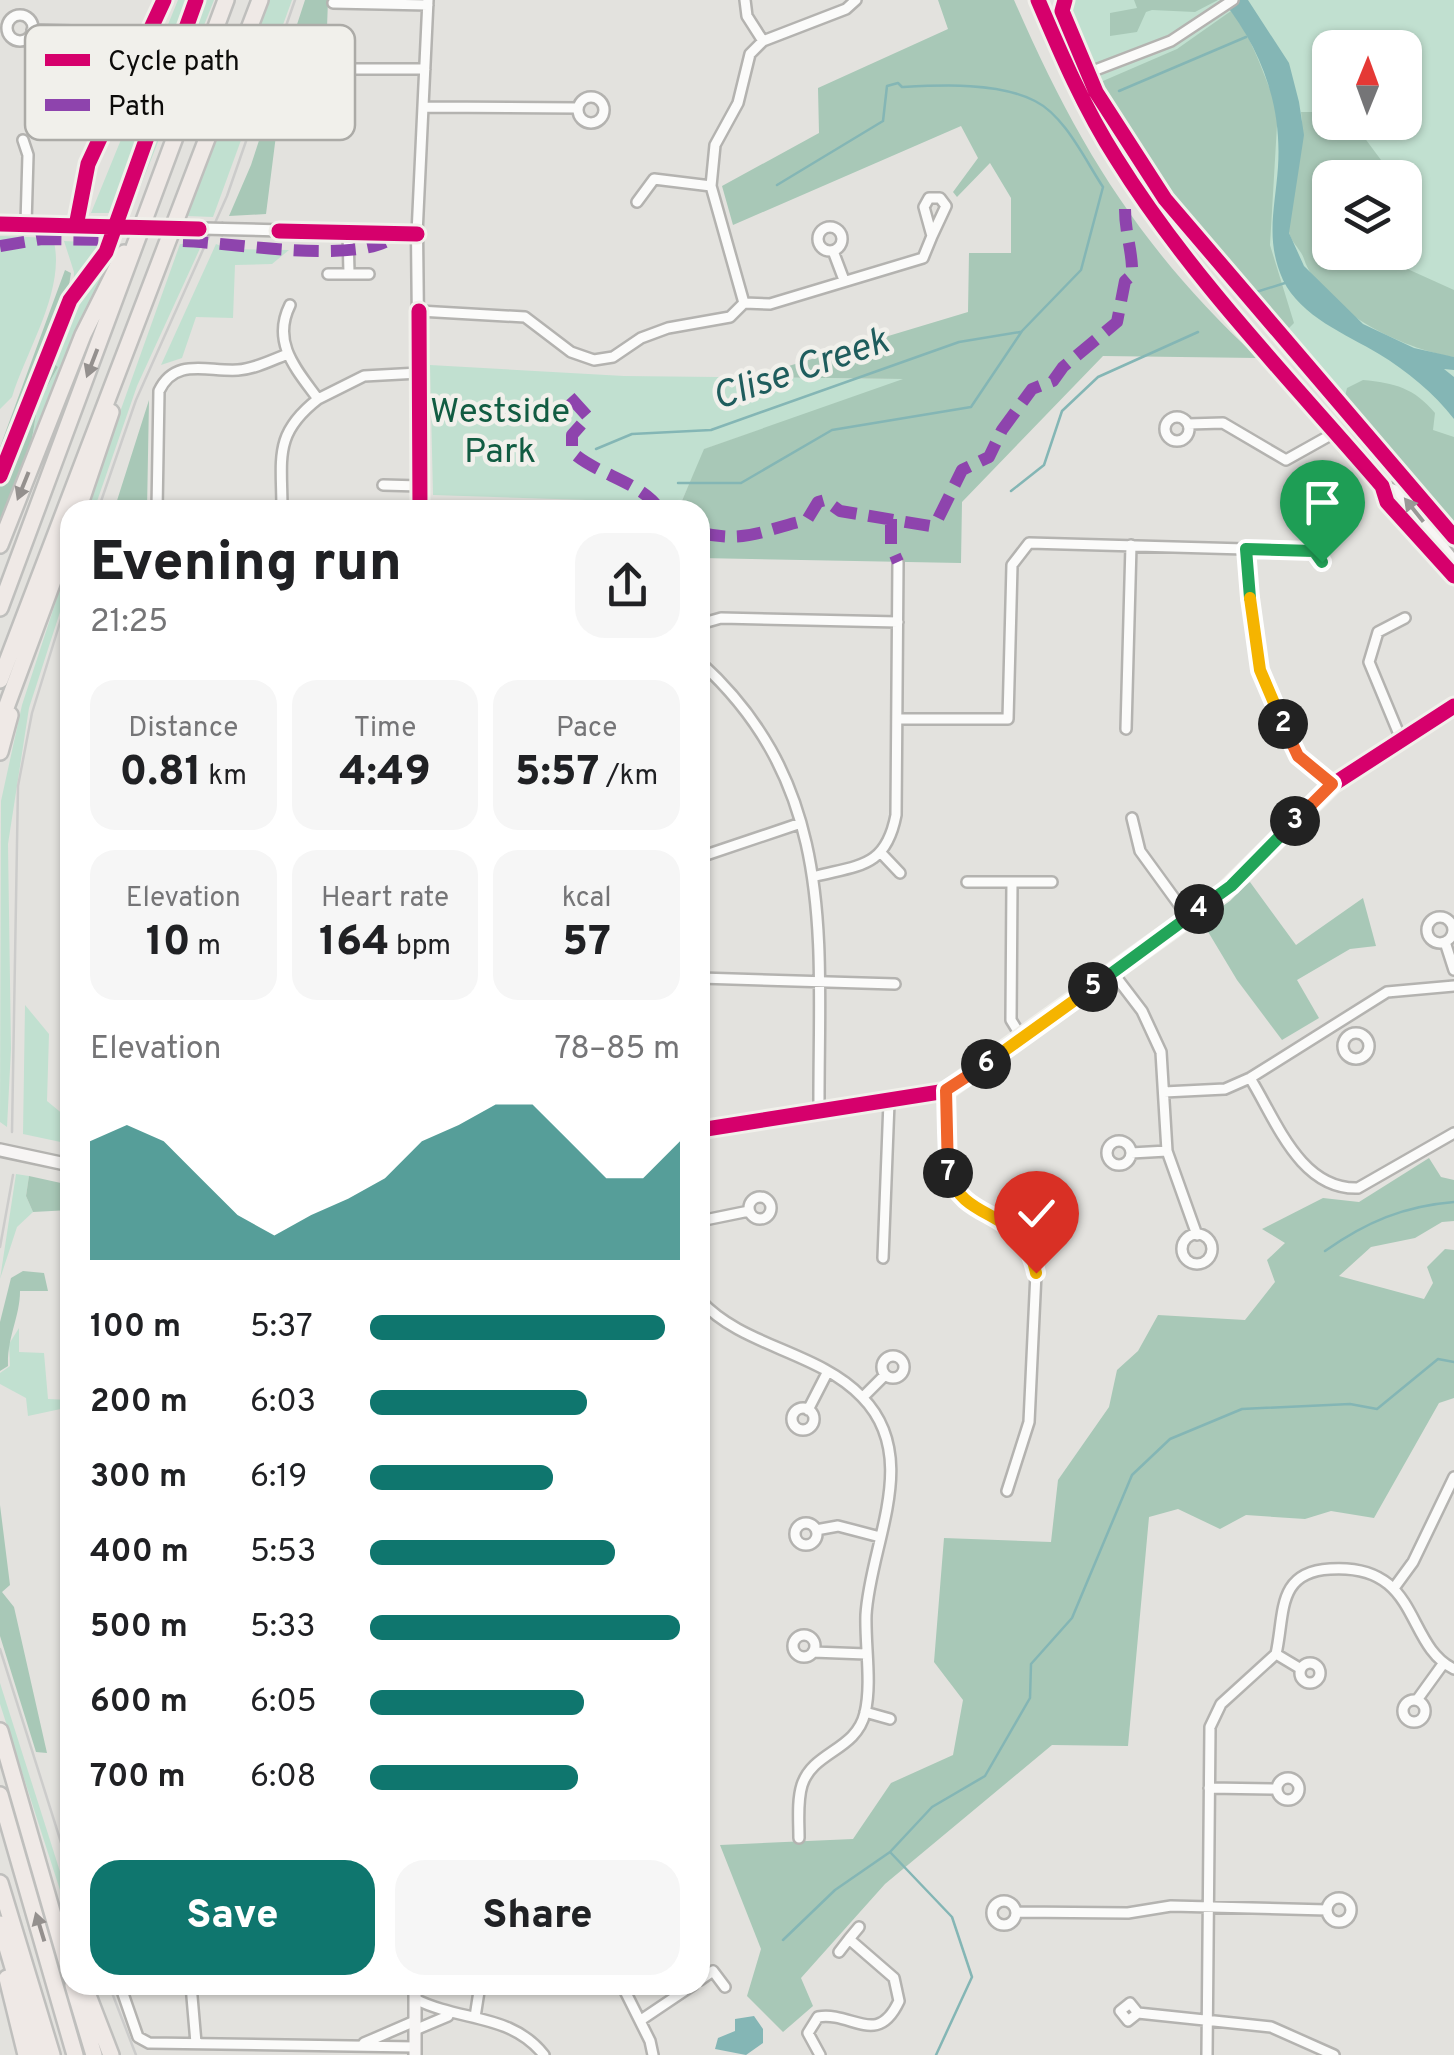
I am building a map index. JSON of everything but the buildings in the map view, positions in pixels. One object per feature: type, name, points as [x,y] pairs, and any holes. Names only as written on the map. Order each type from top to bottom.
[{"type":"highway","points":[[216,25],[226,0]]},
{"type":"highway","points":[[250,25],[260,0]]},
{"type":"highway","points":[[0,608],[173,140]]},
{"type":"highway","points":[[69,500],[207,140]]},
{"type":"highway","points":[[0,545],[83,335],[148,205]]},
{"type":"highway","points":[[81,500],[166,247]]},
{"type":"highway","points":[[0,680],[60,523]]},
{"type":"highway","points":[[0,724],[60,562]]},
{"type":"highway","points":[[0,752],[29,649]]},
{"type":"highway","points":[[0,1731],[60,1939]]},
{"type":"highway","points":[[0,1796],[75,2055]]},
{"type":"highway","points":[[42,1875],[60,1922]]},
{"type":"highway","points":[[0,1884],[52,2055]]},
{"type":"highway","points":[[0,1924],[39,2055]]},
{"type":"highway","points":[[0,1945],[26,2055]]},
{"type":"highway","points":[[76,1995],[94,2055]]},
{"type":"highway","points":[[88,1995],[112,2055]]},
{"type":"main road","points":[[1038,0],[1072,79],[1116,160],[1176,245],[1382,486],[1387,502],[1454,576]]},
{"type":"main road","points":[[1382,486],[1400,494],[1454,562]]},
{"type":"main road","points":[[710,1128],[946,1090],[1231,886],[1332,784],[1454,706]]},
{"type":"main road","points":[[0,1150],[60,1162]]},
{"type":"main road","points":[[415,2051],[416,1995]]},
{"type":"street","points":[[155,25],[164,0]]},
{"type":"street","points":[[745,0],[747,16],[763,41]]},
{"type":"street","points":[[744,303],[711,186],[715,145],[738,103],[750,54],[763,41],[846,9],[856,0]]},
{"type":"street","points":[[1072,79],[1171,42],[1233,0]]},
{"type":"street","points":[[333,3],[428,2],[417,234],[420,500]]},
{"type":"street","points":[[355,69],[425,69]]},
{"type":"street","points":[[425,107],[578,108]]},
{"type":"street","points":[[24,140],[28,156],[26,224]]},
{"type":"street","points":[[76,226],[88,164],[100,140]]},
{"type":"street","points":[[637,202],[654,179],[711,186]]},
{"type":"street","points":[[0,224],[417,234]]},
{"type":"street","points":[[348,232],[348,274]]},
{"type":"street","points":[[419,311],[525,317],[572,352],[594,360],[613,357],[642,338],[668,328],[730,316],[744,303],[770,304],[923,258],[932,236]]},
{"type":"street","points":[[834,251],[844,280]]},
{"type":"street","points":[[328,274],[369,274]]},
{"type":"street","points":[[290,305],[284,316],[285,355],[318,399]]},
{"type":"street","points":[[157,500],[159,391],[173,371],[250,368],[285,355]]},
{"type":"street","points":[[282,500],[282,442],[296,416],[318,399],[364,376],[419,373]]},
{"type":"street","points":[[1188,424],[1223,423],[1286,460],[1336,432]]},
{"type":"street","points":[[383,486],[420,486]]},
{"type":"street","points":[[897,719],[1011,722],[1012,564],[1022,548],[1038,542],[1314,551],[1322,562]]},
{"type":"street","points":[[1126,729],[1131,545]]},
{"type":"street","points":[[1246,549],[1260,670],[1298,756],[1332,784]]},
{"type":"street","points":[[816,876],[869,862],[882,854],[896,815],[898,562]]},
{"type":"street","points":[[710,621],[721,618],[898,622]]},
{"type":"street","points":[[1402,740],[1369,662],[1378,632],[1405,618]]},
{"type":"street","points":[[710,672],[731,694],[768,747],[801,823],[816,876],[820,1112]]},
{"type":"street","points":[[1132,818],[1140,851],[1188,917]]},
{"type":"street","points":[[710,854],[801,823]]},
{"type":"street","points":[[882,854],[900,874]]},
{"type":"street","points":[[968,882],[1052,882]]},
{"type":"street","points":[[1012,882],[1011,1020],[1022,1038]]},
{"type":"street","points":[[1445,942],[1454,970]]},
{"type":"street","points":[[1112,973],[1155,1033],[1161,1052],[1167,1152],[1197,1235]]},
{"type":"street","points":[[710,978],[895,984]]},
{"type":"street","points":[[1164,1092],[1225,1088],[1250,1078],[1387,992],[1454,986]]},
{"type":"street","points":[[1340,1020],[1350,1034]]},
{"type":"street","points":[[1250,1078],[1312,1175],[1341,1188],[1358,1188],[1454,1134]]},
{"type":"street","points":[[946,1090],[952,1186],[963,1199],[1016,1229],[1032,1251],[1036,1273],[1029,1422],[1007,1491]]},
{"type":"street","points":[[882,1258],[890,1102]]},
{"type":"street","points":[[1131,1153],[1167,1152]]},
{"type":"street","points":[[710,1219],[749,1211]]},
{"type":"street","points":[[710,1311],[864,1397],[886,1441],[891,1464],[891,1499],[870,1580],[866,1712],[852,1740],[806,1776],[800,1799],[799,1838]]},
{"type":"street","points":[[808,1410],[827,1373]]},
{"type":"street","points":[[864,1397],[885,1375]]},
{"type":"street","points":[[1394,1588],[1413,1562],[1454,1477]]},
{"type":"street","points":[[816,1530],[838,1526],[880,1537]]},
{"type":"street","points":[[1207,2055],[1210,1727],[1214,1714],[1231,1694],[1276,1654],[1284,1595],[1299,1576],[1318,1570],[1355,1570],[1394,1588],[1443,1664],[1454,1670]]},
{"type":"street","points":[[813,1652],[866,1654]]},
{"type":"street","points":[[1276,1654],[1301,1669]]},
{"type":"street","points":[[1418,1700],[1443,1664]]},
{"type":"street","points":[[866,1712],[890,1719]]},
{"type":"street","points":[[1209,1788],[1277,1789]]},
{"type":"street","points":[[1017,1912],[1128,1913],[1171,1906],[1327,1910]]},
{"type":"street","points":[[838,1952],[860,1927]]},
{"type":"street","points":[[820,2055],[808,2033],[818,2016],[871,2028],[884,2022],[899,2001],[894,1978],[849,1939]]},
{"type":"street","points":[[710,1967],[724,1987]]},
{"type":"street","points":[[124,1995],[142,2041],[341,2045],[415,2051]]},
{"type":"street","points":[[192,1995],[196,2043]]},
{"type":"street","points":[[475,2017],[478,1995]]},
{"type":"street","points":[[627,1995],[653,2055]]},
{"type":"street","points":[[640,2020],[677,1995]]},
{"type":"street","points":[[416,2000],[448,2016]]},
{"type":"street","points":[[1138,2013],[1208,2023],[1272,2026],[1334,2055]]},
{"type":"street","points":[[341,2045],[370,2042],[448,2016],[475,2017],[528,2035],[544,2055]]},
{"type":"green space","points":[[178,0],[214,0],[204,25],[168,25]]},
{"type":"green space","points":[[268,0],[292,0],[283,25],[259,25]]},
{"type":"green space","points":[[305,0],[328,0],[327,25],[297,25]]},
{"type":"green space","points":[[938,0],[1014,0],[1062,102],[1116,193],[1179,277],[1258,358],[1103,356],[962,502],[961,563],[710,558],[710,500],[682,500],[704,449],[903,379],[752,377],[968,312],[969,253],[1011,253],[1011,198],[990,163],[957,197],[953,192],[978,158],[961,126],[733,225],[722,186],[819,133],[818,88],[948,29]]},
{"type":"green space","points":[[1056,0],[1454,0],[1454,542],[1151,173],[1100,93]]},
{"type":"green space","points":[[1134,0],[1218,0],[1195,12],[1146,12],[1137,32],[1110,36],[1110,13],[1137,8]]},
{"type":"green space","points":[[1231,11],[1252,46],[1278,108],[1270,245],[1294,323],[1282,335],[1236,275],[1192,228],[1126,139],[1096,84],[1177,49]]},
{"type":"green space","points":[[1301,112],[1312,112],[1312,140],[1366,140],[1381,160],[1312,160],[1312,270],[1410,270],[1454,290],[1454,357],[1411,345],[1366,324],[1345,310],[1313,277],[1290,236],[1288,220]]},
{"type":"green space","points":[[121,140],[159,140],[130,213],[91,213]]},
{"type":"green space","points":[[216,140],[241,140],[213,217],[187,216]]},
{"type":"green space","points":[[259,140],[275,140],[266,214],[229,216]]},
{"type":"green space","points":[[0,236],[53,238],[56,257],[44,317],[12,397],[0,409]]},
{"type":"green space","points":[[64,241],[107,243],[73,294],[74,272]]},
{"type":"green space","points":[[112,243],[116,243],[28,462],[38,404],[58,367],[48,358],[71,305]]},
{"type":"green space","points":[[180,244],[202,244],[137,386],[97,500],[89,500]]},
{"type":"green space","points":[[216,244],[229,249],[289,250],[272,264],[235,265],[233,318],[196,317],[182,358],[161,365]]},
{"type":"green space","points":[[65,270],[71,273],[66,304],[0,469],[0,447]]},
{"type":"green space","points":[[48,358],[58,367],[38,403],[28,462],[0,536],[0,482]]},
{"type":"green space","name":"Westside Park","points":[[430,365],[624,376],[907,379],[705,449],[682,500],[433,495]]},
{"type":"green space","points":[[1363,380],[1411,392],[1435,413],[1433,430],[1454,437],[1454,534],[1344,401],[1347,388]]},
{"type":"green space","points":[[149,400],[147,500],[117,500]]},
{"type":"green space","points":[[60,589],[60,612],[29,708],[8,844],[11,1049],[7,1127],[0,1122],[1,801],[22,705]]},
{"type":"green space","points":[[1250,882],[1296,945],[1363,898],[1376,946],[1350,949],[1297,980],[1319,1018],[1282,1040],[1237,980],[1201,920]]},
{"type":"green space","points":[[25,1005],[49,1034],[47,1101],[60,1112],[60,1142],[23,1134]]},
{"type":"green space","points":[[1429,1158],[1441,1177],[1454,1180],[1454,1221],[1442,1222],[1415,1238],[1371,1247],[1339,1276],[1424,1299],[1433,1283],[1427,1267],[1445,1249],[1454,1250],[1454,1398],[1439,1403],[1374,1518],[1331,1511],[1305,1519],[1246,1515],[1220,1529],[1178,1509],[1149,1517],[1128,1746],[1052,1745],[885,1884],[801,1978],[813,2006],[783,2032],[747,1996],[761,1949],[720,1845],[853,1839],[891,1783],[953,1755],[963,1700],[934,1662],[944,1538],[1051,1542],[1058,1480],[1109,1407],[1117,1370],[1138,1351],[1158,1315],[1245,1320],[1275,1282],[1267,1260],[1285,1243],[1262,1229],[1323,1198],[1359,1202]]},
{"type":"green space","points":[[16,1174],[29,1176],[26,1196],[33,1212],[17,1227],[0,1279]]},
{"type":"green space","points":[[29,1176],[60,1183],[60,1211],[33,1212],[26,1196]]},
{"type":"green space","points":[[23,1271],[44,1273],[48,1291],[20,1291],[8,1366],[0,1371],[0,1322],[11,1278]]},
{"type":"green space","points":[[19,1328],[19,1352],[44,1353],[48,1399],[60,1400],[60,1409],[28,1416],[26,1398],[0,1384],[0,1373],[10,1366],[9,1344]]},
{"type":"green space","points":[[0,1505],[10,1585],[2,1592],[14,1607],[47,1753],[36,1752],[0,1636]]},
{"type":"green space","points":[[0,1683],[60,1872],[60,1890],[0,1704]]},
{"type":"water","points":[[1222,0],[1248,0],[1289,63],[1304,135],[1289,233],[1304,266],[1363,324],[1414,348],[1454,357],[1454,370],[1444,369],[1454,377],[1454,419],[1429,391],[1400,368],[1313,314],[1283,280],[1273,238],[1278,144],[1273,100],[1248,38]]},
{"type":"water","points":[[754,2016],[763,2029],[763,2043],[746,2055],[715,2049],[718,2038],[735,2031],[735,2019]]},
{"type":"waterway","points":[[1119,91],[1246,37]]},
{"type":"waterway","points":[[678,483],[741,483],[832,430],[971,407],[1022,331],[1081,270],[1103,187],[1065,128],[1035,101],[987,88],[902,87],[898,83],[887,86],[883,121],[777,185]]},
{"type":"waterway","points":[[1253,293],[1285,283]]},
{"type":"waterway","name":"Clise Creek","points":[[596,449],[632,434],[711,430],[959,342],[1020,332]]},
{"type":"waterway","points":[[1011,491],[1044,465],[1062,411],[1098,377],[1198,332]]},
{"type":"waterway","points":[[1325,1251],[1386,1217],[1454,1202]]},
{"type":"waterway","points":[[936,2055],[972,1977],[952,1917],[890,1852],[932,1807],[985,1776],[1030,1698],[1031,1664],[1072,1618],[1132,1475],[1170,1439],[1242,1409],[1350,1404],[1377,1409],[1438,1359],[1454,1362]]},
{"type":"waterway","points":[[783,1940],[835,1890],[890,1852]]},
{"type":"tram line","points":[[286,25],[295,0]]},
{"type":"tram line","points":[[101,500],[136,400],[227,196],[246,140]]},
{"type":"tram line","points":[[12,1132],[18,786],[32,713],[60,622]]},
{"type":"tram line","points":[[0,1247],[13,1175]]},
{"type":"tram line","points":[[0,1649],[60,1839]]},
{"type":"tram line","points":[[113,1995],[136,2055]]},
{"type":"marked path","points":[[710,535],[744,536],[807,520],[818,502],[825,500],[840,511],[930,526],[938,519],[962,470],[989,457],[1002,430],[1032,389],[1053,381],[1063,367],[1117,322],[1125,281],[1132,275],[1125,209]]},
{"type":"marked path","points":[[0,246],[42,239],[113,240]]},
{"type":"marked path","points":[[183,241],[315,251],[366,248],[385,242]]},
{"type":"marked path","points":[[570,397],[588,417],[572,435],[572,452],[652,500]]},
{"type":"marked path","points":[[891,519],[891,546],[898,562]]},
{"type":"cycle path","points":[[152,25],[164,0]]},
{"type":"cycle path","points":[[187,25],[196,0]]},
{"type":"cycle path","points":[[1038,0],[1094,120],[1176,245],[1382,486],[1387,502],[1454,576]]},
{"type":"cycle path","points":[[1065,0],[1062,11],[1096,92],[1165,199],[1454,537]]},
{"type":"cycle path","points":[[76,226],[88,164],[99,140]]},
{"type":"cycle path","points":[[0,476],[70,300],[106,252],[146,140]]},
{"type":"cycle path","points":[[0,224],[199,229]]},
{"type":"cycle path","points":[[279,231],[417,234]]},
{"type":"cycle path","points":[[419,311],[420,500]]},
{"type":"cycle path","points":[[710,1128],[946,1091],[1223,893],[1332,785],[1454,706]]},
{"type":"route","points":[[1036,1273],[1032,1251],[1016,1229],[963,1199],[952,1186],[946,1090],[1231,886],[1332,784],[1298,756],[1260,670],[1246,549],[1314,551],[1322,562]]}]
